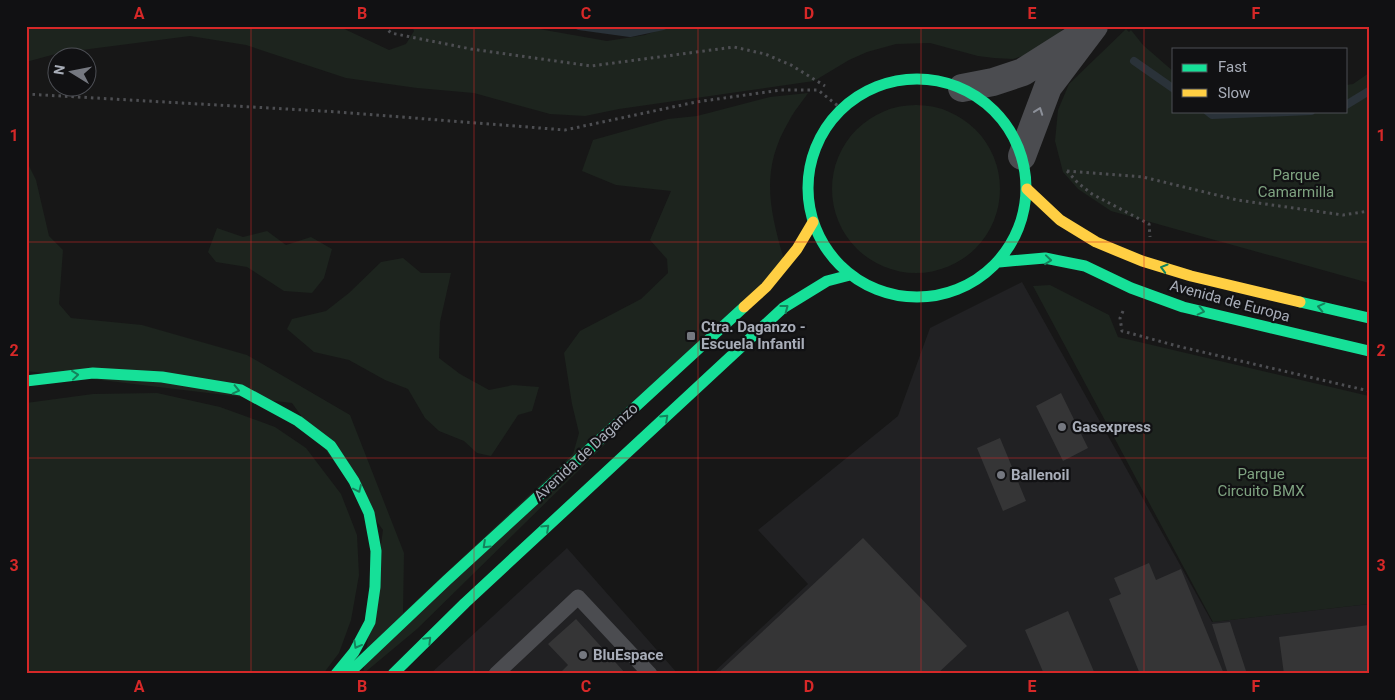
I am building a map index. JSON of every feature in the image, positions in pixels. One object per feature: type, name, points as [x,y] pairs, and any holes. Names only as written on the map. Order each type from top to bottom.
[{"type":"main road","points":[[927,79],[962,88],[988,105],[1009,128],[1022,156],[1027,189],[1024,215],[1014,240],[999,262],[974,283],[943,295],[911,298],[879,291],[850,275],[834,260],[822,242],[813,222],[808,186],[814,150],[832,119],[859,96],[892,81],[927,79]]},
{"type":"main road","name":"Avenida de Europa","points":[[1027,189],[1060,220],[1096,242],[1142,262],[1191,276],[1369,318]]},
{"type":"main road","name":"Avenida de Daganzo","points":[[348,674],[453,574],[766,287],[797,249],[813,222]]},
{"type":"main road","name":"Avenida de Europa","points":[[999,262],[1045,258],[1085,266],[1131,288],[1183,307],[1369,351]]},
{"type":"main road","name":"Avenida de Daganzo","points":[[393,674],[465,603],[783,308],[826,281],[850,275]]},
{"type":"main road","points":[[26,381],[93,373],[162,377],[241,390],[298,420],[331,446],[354,481],[369,512],[376,551],[375,587],[370,622],[354,652],[336,674]]},
{"type":"street","points":[[962,88],[993,82],[1023,72],[1094,26]]},
{"type":"street","points":[[1022,156],[1048,86],[1094,26]]},
{"type":"lane","points":[[496,674],[578,597],[650,674]]},
{"type":"path","points":[[384,26],[391,33],[471,49],[591,66],[734,47],[765,54],[791,65],[824,86]]},
{"type":"path","points":[[26,94],[338,112],[565,130],[696,102],[781,90],[818,90],[843,110]]},
{"type":"path","points":[[1148,244],[1150,238],[1149,224],[1092,194],[1067,171],[1143,177],[1237,200],[1343,215],[1369,211]]},
{"type":"path","points":[[1123,310],[1120,318],[1122,331],[1181,347],[1369,391]]},
{"type":"shaded area","points":[[1022,282],[1212,622],[1369,604],[1369,674],[712,674],[808,584],[758,530],[898,416],[930,328]]},
{"type":"shaded area","points":[[567,548],[678,674],[430,674]]},
{"type":"green space","points":[[26,26],[338,26],[389,50],[406,44],[414,31],[412,26],[522,26],[607,41],[645,35],[671,26],[1059,26],[1063,29],[1054,40],[1032,53],[1013,59],[978,56],[930,43],[896,44],[867,52],[849,60],[814,81],[619,109],[585,116],[550,114],[474,93],[417,88],[346,78],[246,45],[190,36],[98,48],[48,48],[48,56],[26,62]]},
{"type":"green space","name":"Parque Camarmilla","points":[[1126,29],[1129,32],[1131,30],[1143,45],[1172,70],[1172,112],[1348,112],[1348,85],[1353,84],[1369,73],[1369,283],[1111,211],[1078,189],[1063,172],[1055,141],[1058,110],[1069,84]]},
{"type":"green space","points":[[808,93],[791,117],[779,140],[770,176],[772,211],[786,267],[417,629],[363,674],[383,530],[292,403],[26,371],[26,160],[36,180],[49,236],[63,250],[59,304],[71,318],[142,325],[247,355],[350,415],[404,553],[403,613],[573,454],[579,433],[572,404],[564,353],[580,331],[641,299],[668,273],[667,259],[650,240],[671,191],[616,185],[582,171],[593,140],[668,119],[697,116],[770,97]]},
{"type":"green space","points":[[908,105],[924,105],[956,115],[981,136],[994,157],[1000,189],[994,221],[986,236],[969,254],[948,267],[924,273],[908,273],[884,267],[869,259],[846,236],[838,221],[832,197],[832,181],[838,157],[846,142],[869,119],[884,111]]},
{"type":"green space","points":[[217,228],[243,237],[267,231],[286,245],[311,237],[332,249],[324,278],[312,293],[284,291],[247,267],[216,262],[208,252]]},
{"type":"green space","points":[[403,258],[421,273],[451,273],[440,322],[439,358],[460,374],[489,390],[513,385],[539,387],[532,411],[518,415],[491,456],[477,453],[464,441],[439,431],[425,418],[408,389],[385,380],[349,360],[314,352],[287,329],[292,319],[326,311],[349,293],[381,262]]},
{"type":"green space","name":"Parque Circuito BMX","points":[[1050,285],[1109,315],[1118,337],[1369,396],[1369,604],[1213,622],[1033,286]]},
{"type":"green space","points":[[157,393],[220,407],[275,427],[306,448],[341,494],[357,535],[359,575],[351,620],[339,653],[323,674],[26,674],[26,403],[93,394]]},
{"type":"building","name":"Gasexpress","points":[[1061,393],[1088,448],[1063,461],[1036,406]]},
{"type":"building","name":"Ballenoil","points":[[1000,438],[1026,501],[1003,511],[977,448]]},
{"type":"building","points":[[863,538],[967,646],[937,674],[717,674]]},
{"type":"building","points":[[1149,563],[1156,580],[1181,569],[1224,674],[1140,674],[1109,599],[1121,594],[1114,578]]},
{"type":"building","points":[[1068,611],[1095,674],[1044,674],[1025,630]]},
{"type":"building","name":"BluEspace","points":[[576,619],[626,674],[559,674],[568,665],[548,644]]},
{"type":"building","points":[[1230,622],[1247,674],[1228,674],[1212,624]]},
{"type":"building","points":[[1369,625],[1369,674],[1284,674],[1279,637]]},
{"type":"waterway","points":[[579,26],[630,33],[663,26]]},
{"type":"waterway","points":[[1134,61],[1172,88]]},
{"type":"waterway","points":[[1348,104],[1369,91]]},
{"type":"waterway","points":[[1208,112],[1212,115],[1286,112]]},
{"type":"traffic: fast","points":[[917,79],[938,81],[959,87],[978,97],[994,111],[1008,127],[1018,146],[1024,167],[1026,188],[1024,209],[1018,230],[1008,249],[994,265],[978,279],[959,289],[938,295],[917,297],[896,295],[875,289],[856,279],[840,265],[826,249],[816,230],[810,209],[808,188],[810,167],[816,146],[826,127],[840,111],[856,97],[875,87],[896,81],[917,79]]},
{"type":"traffic: fast","points":[[999,262],[1045,258],[1085,266],[1131,288],[1183,307],[1369,351]]},
{"type":"traffic: fast","points":[[393,674],[465,603],[783,308],[827,281],[850,275]]},
{"type":"traffic: fast","points":[[1300,302],[1369,318]]},
{"type":"traffic: fast","points":[[348,674],[446,581],[744,307]]},
{"type":"traffic: fast","points":[[26,381],[93,373],[162,377],[241,390],[298,421],[331,446],[354,481],[369,513],[376,551],[375,587],[370,622],[354,652],[336,674]]},
{"type":"traffic: slow","points":[[1027,189],[1060,220],[1096,242],[1142,261],[1191,276],[1300,302]]},
{"type":"traffic: slow","points":[[744,307],[766,287],[797,249],[813,222]]},
{"type":"place","name":"Ctra. Daganzo - Escuela Infantil","points":[[691,336]]},
{"type":"place","name":"Gasexpress","points":[[1062,427]]},
{"type":"place","name":"Ballenoil","points":[[1001,475]]},
{"type":"place","name":"BluEspace","points":[[583,655]]}]
